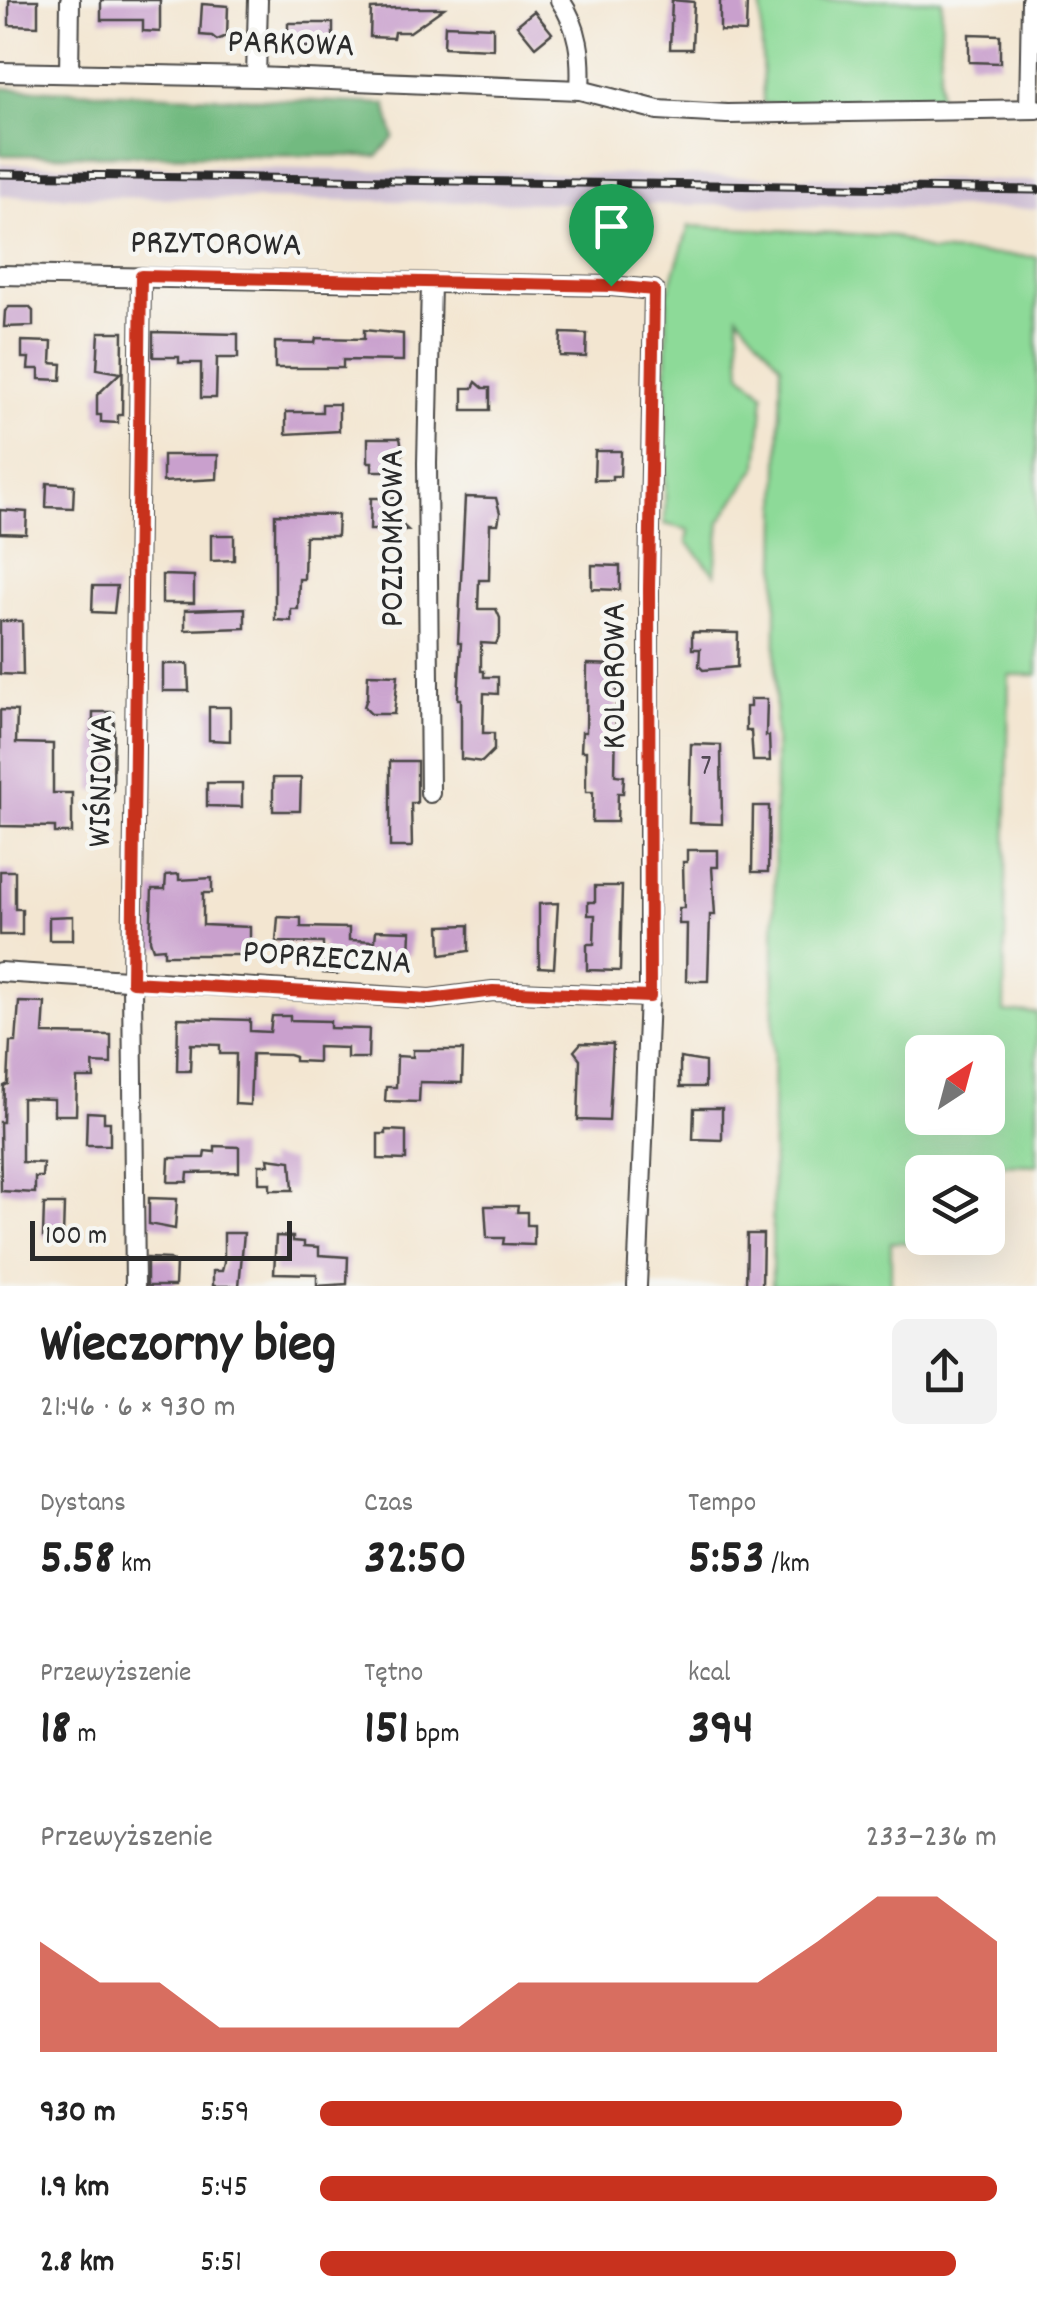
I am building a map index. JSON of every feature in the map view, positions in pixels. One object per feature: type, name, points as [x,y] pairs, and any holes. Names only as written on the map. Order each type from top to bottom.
[{"type":"street","points":[[69,73],[70,0]]},
{"type":"street","points":[[256,77],[258,0]]},
{"type":"street","points":[[560,0],[576,29],[582,60],[580,90]]},
{"type":"street","points":[[1032,0],[1033,109]]},
{"type":"street","name":"PARKOWA","points":[[0,72],[580,90],[658,110],[727,114],[1033,109]]},
{"type":"street","name":"PRZYTOROWA","points":[[0,275],[430,283]]},
{"type":"street","name":"WIŚNIOWA","points":[[135,1286],[132,982],[141,276]]},
{"type":"street","name":"POZIOMKOWA","points":[[430,283],[430,792]]},
{"type":"street","name":"KOLOROWA","points":[[430,283],[654,290],[649,589],[650,997],[637,1286]]},
{"type":"street","name":"POPRZECZNA","points":[[0,972],[430,999],[493,991],[650,997]]},
{"type":"shaded area","points":[[0,164],[1037,181],[1037,209],[0,196]]},
{"type":"green space","points":[[761,0],[942,0],[939,104],[763,104]]},
{"type":"green space","points":[[0,88],[386,104],[394,137],[378,156],[0,155]]},
{"type":"green space","points":[[689,226],[894,236],[929,251],[1037,257],[1037,675],[1009,675],[1004,1012],[1037,1013],[1037,1165],[1005,1164],[1005,1155],[905,1155],[905,1243],[891,1242],[891,1286],[772,1286],[781,365],[738,315],[741,373],[764,394],[758,465],[720,522],[715,574],[687,542],[689,530],[665,524],[667,295]]},
{"type":"building","points":[[9,0],[38,0],[38,26],[9,25]]},
{"type":"building","points":[[101,0],[160,0],[160,32],[143,31],[143,20],[101,20]]},
{"type":"building","points":[[672,0],[694,2],[692,49],[670,49]]},
{"type":"building","points":[[720,0],[747,0],[746,32],[720,31]]},
{"type":"building","points":[[202,4],[228,6],[227,36],[217,40],[200,35]]},
{"type":"building","points":[[444,8],[410,32],[394,32],[393,38],[370,37],[371,9]]},
{"type":"building","points":[[534,11],[552,33],[535,47],[517,25]]},
{"type":"building","points":[[288,23],[333,23],[333,47],[288,47]]},
{"type":"building","points":[[445,25],[493,27],[493,49],[444,47]]},
{"type":"building","points":[[969,34],[1000,35],[1000,63],[969,62]]},
{"type":"building","points":[[9,307],[29,307],[33,311],[33,326],[4,327]]},
{"type":"building","points":[[364,330],[403,334],[403,361],[343,360],[343,368],[275,368],[275,342],[364,339]]},
{"type":"building","points":[[99,332],[123,332],[122,415],[118,415],[118,423],[101,422],[101,415],[97,415],[97,395],[120,373],[97,369]]},
{"type":"building","points":[[153,332],[238,334],[238,358],[217,358],[216,398],[201,398],[201,363],[179,363],[179,357],[153,357]]},
{"type":"building","points":[[561,333],[587,334],[586,357],[560,356]]},
{"type":"building","points":[[22,341],[52,342],[51,363],[62,364],[61,380],[39,379],[39,369],[28,369],[29,358],[22,358]]},
{"type":"building","points":[[476,382],[490,388],[490,410],[463,410],[463,388],[473,388]]},
{"type":"building","points":[[322,404],[339,404],[339,431],[286,434],[286,412],[322,412]]},
{"type":"building","points":[[368,438],[400,438],[403,453],[396,471],[372,471]]},
{"type":"building","points":[[595,451],[621,451],[620,476],[594,480]]},
{"type":"building","points":[[163,455],[218,455],[217,479],[163,482]]},
{"type":"building","points":[[47,483],[74,485],[73,508],[46,507]]},
{"type":"building","points":[[465,497],[496,498],[500,513],[498,524],[490,524],[489,580],[479,580],[478,609],[496,609],[500,618],[496,644],[481,643],[484,677],[498,677],[498,694],[484,693],[483,733],[494,733],[494,750],[482,762],[461,759],[458,643]]},
{"type":"building","points":[[371,498],[396,498],[396,519],[408,530],[370,530]]},
{"type":"building","points":[[0,510],[27,512],[26,534],[0,533]]},
{"type":"building","points":[[275,514],[338,515],[337,536],[305,536],[304,579],[299,579],[298,609],[291,609],[291,621],[275,620]]},
{"type":"building","points":[[211,535],[234,535],[234,560],[211,561]]},
{"type":"building","points":[[592,565],[620,566],[620,590],[592,589]]},
{"type":"building","points":[[162,575],[194,576],[194,603],[162,603]]},
{"type":"building","points":[[93,586],[117,586],[114,613],[92,612]]},
{"type":"building","points":[[245,608],[245,628],[185,630],[185,610]]},
{"type":"building","points":[[0,621],[22,621],[23,675],[0,674]]},
{"type":"building","points":[[692,632],[738,633],[737,667],[703,670],[699,666],[700,649],[692,649]]},
{"type":"building","points":[[163,664],[188,664],[189,691],[163,691]]},
{"type":"building","points":[[587,664],[617,665],[615,775],[624,776],[623,793],[618,793],[617,822],[592,822],[593,792],[586,792],[586,751],[581,751],[582,732],[586,732]]},
{"type":"building","points":[[368,674],[398,675],[394,714],[371,714],[364,707]]},
{"type":"building","points":[[750,699],[767,699],[770,761],[753,761],[751,731],[746,731]]},
{"type":"building","points":[[209,707],[230,707],[230,741],[209,740]]},
{"type":"building","points":[[0,710],[17,711],[16,743],[53,744],[53,793],[72,793],[72,833],[55,833],[55,827],[0,826]]},
{"type":"building","points":[[93,712],[114,712],[113,791],[92,791]]},
{"type":"building","points":[[691,744],[721,745],[722,824],[689,823]]},
{"type":"building","points":[[390,761],[417,761],[417,803],[411,803],[412,847],[390,847]]},
{"type":"building","points":[[273,778],[301,778],[300,811],[273,811]]},
{"type":"building","points":[[207,783],[242,783],[242,807],[207,806]]},
{"type":"building","points":[[753,806],[769,806],[768,872],[752,872]]},
{"type":"building","points":[[687,850],[718,850],[718,867],[712,867],[715,915],[710,915],[708,981],[686,981],[687,924],[679,924],[679,908],[684,908],[683,862],[687,862]]},
{"type":"building","points":[[0,871],[15,871],[15,909],[22,909],[22,935],[0,935]]},
{"type":"building","points":[[179,874],[179,880],[212,878],[212,893],[203,893],[203,925],[250,927],[250,955],[164,955],[164,948],[153,949],[152,889],[165,889],[166,875]]},
{"type":"building","points":[[595,886],[622,886],[620,971],[587,970],[587,944],[594,944],[595,915],[588,915],[588,902],[595,902]]},
{"type":"building","points":[[558,903],[554,968],[539,967],[539,904]]},
{"type":"building","points":[[73,916],[73,940],[49,940],[49,917]]},
{"type":"building","points":[[278,917],[301,918],[301,927],[349,928],[349,940],[375,941],[376,930],[411,931],[410,955],[340,953],[338,974],[323,973],[323,943],[276,942]]},
{"type":"building","points":[[469,925],[469,951],[441,955],[440,926]]},
{"type":"building","points":[[19,1002],[45,1003],[43,1034],[111,1035],[111,1064],[93,1063],[94,1078],[77,1078],[76,1115],[54,1115],[54,1099],[22,1098],[22,1162],[43,1163],[42,1177],[35,1177],[35,1193],[1,1191],[0,1122],[4,1086],[8,1084],[10,1042],[16,1042]]},
{"type":"building","points":[[272,1016],[330,1021],[330,1028],[369,1029],[368,1058],[347,1058],[347,1048],[318,1047],[318,1062],[295,1061],[289,1055],[252,1054],[250,1105],[235,1104],[236,1054],[220,1054],[220,1045],[191,1044],[190,1071],[177,1071],[178,1018],[250,1020],[250,1031],[270,1032]]},
{"type":"building","points":[[581,1043],[613,1044],[609,1121],[578,1120],[580,1059],[574,1051]]},
{"type":"building","points":[[413,1050],[463,1050],[462,1083],[420,1082],[419,1102],[385,1101],[386,1087],[396,1087],[397,1056],[413,1057]]},
{"type":"building","points":[[680,1058],[705,1062],[705,1087],[680,1087]]},
{"type":"building","points":[[694,1108],[722,1108],[722,1140],[693,1139]]},
{"type":"building","points":[[87,1112],[104,1113],[104,1122],[110,1122],[110,1145],[86,1145]]},
{"type":"building","points":[[386,1130],[406,1131],[406,1160],[378,1159],[378,1134],[386,1134]]},
{"type":"building","points":[[215,1146],[239,1147],[239,1172],[188,1173],[187,1182],[168,1182],[169,1158],[204,1158],[205,1151],[215,1152]]},
{"type":"building","points":[[268,1158],[291,1161],[293,1190],[270,1190],[270,1183],[259,1183],[259,1165],[269,1165]]},
{"type":"building","points":[[149,1198],[177,1199],[175,1229],[149,1224]]},
{"type":"building","points":[[44,1204],[64,1204],[63,1237],[43,1237]]},
{"type":"building","points":[[485,1206],[518,1206],[517,1212],[527,1212],[527,1225],[534,1225],[534,1245],[503,1244],[504,1238],[487,1238]]},
{"type":"building","points":[[224,1233],[244,1233],[239,1286],[213,1286],[213,1271],[222,1271],[224,1263]]},
{"type":"building","points":[[747,1234],[763,1234],[762,1286],[746,1286]]},
{"type":"building","points":[[276,1236],[293,1237],[293,1241],[304,1242],[304,1246],[319,1247],[319,1255],[348,1257],[347,1284],[317,1286],[317,1274],[274,1273]]},
{"type":"building","points":[[147,1258],[170,1259],[176,1264],[175,1286],[147,1286]]},
{"type":"railway","points":[[0,174],[1037,190]]},
{"type":"route","points":[[141,276],[611,286],[654,290],[656,303],[649,589],[650,997],[493,991],[430,999],[132,982],[141,276]]}]
